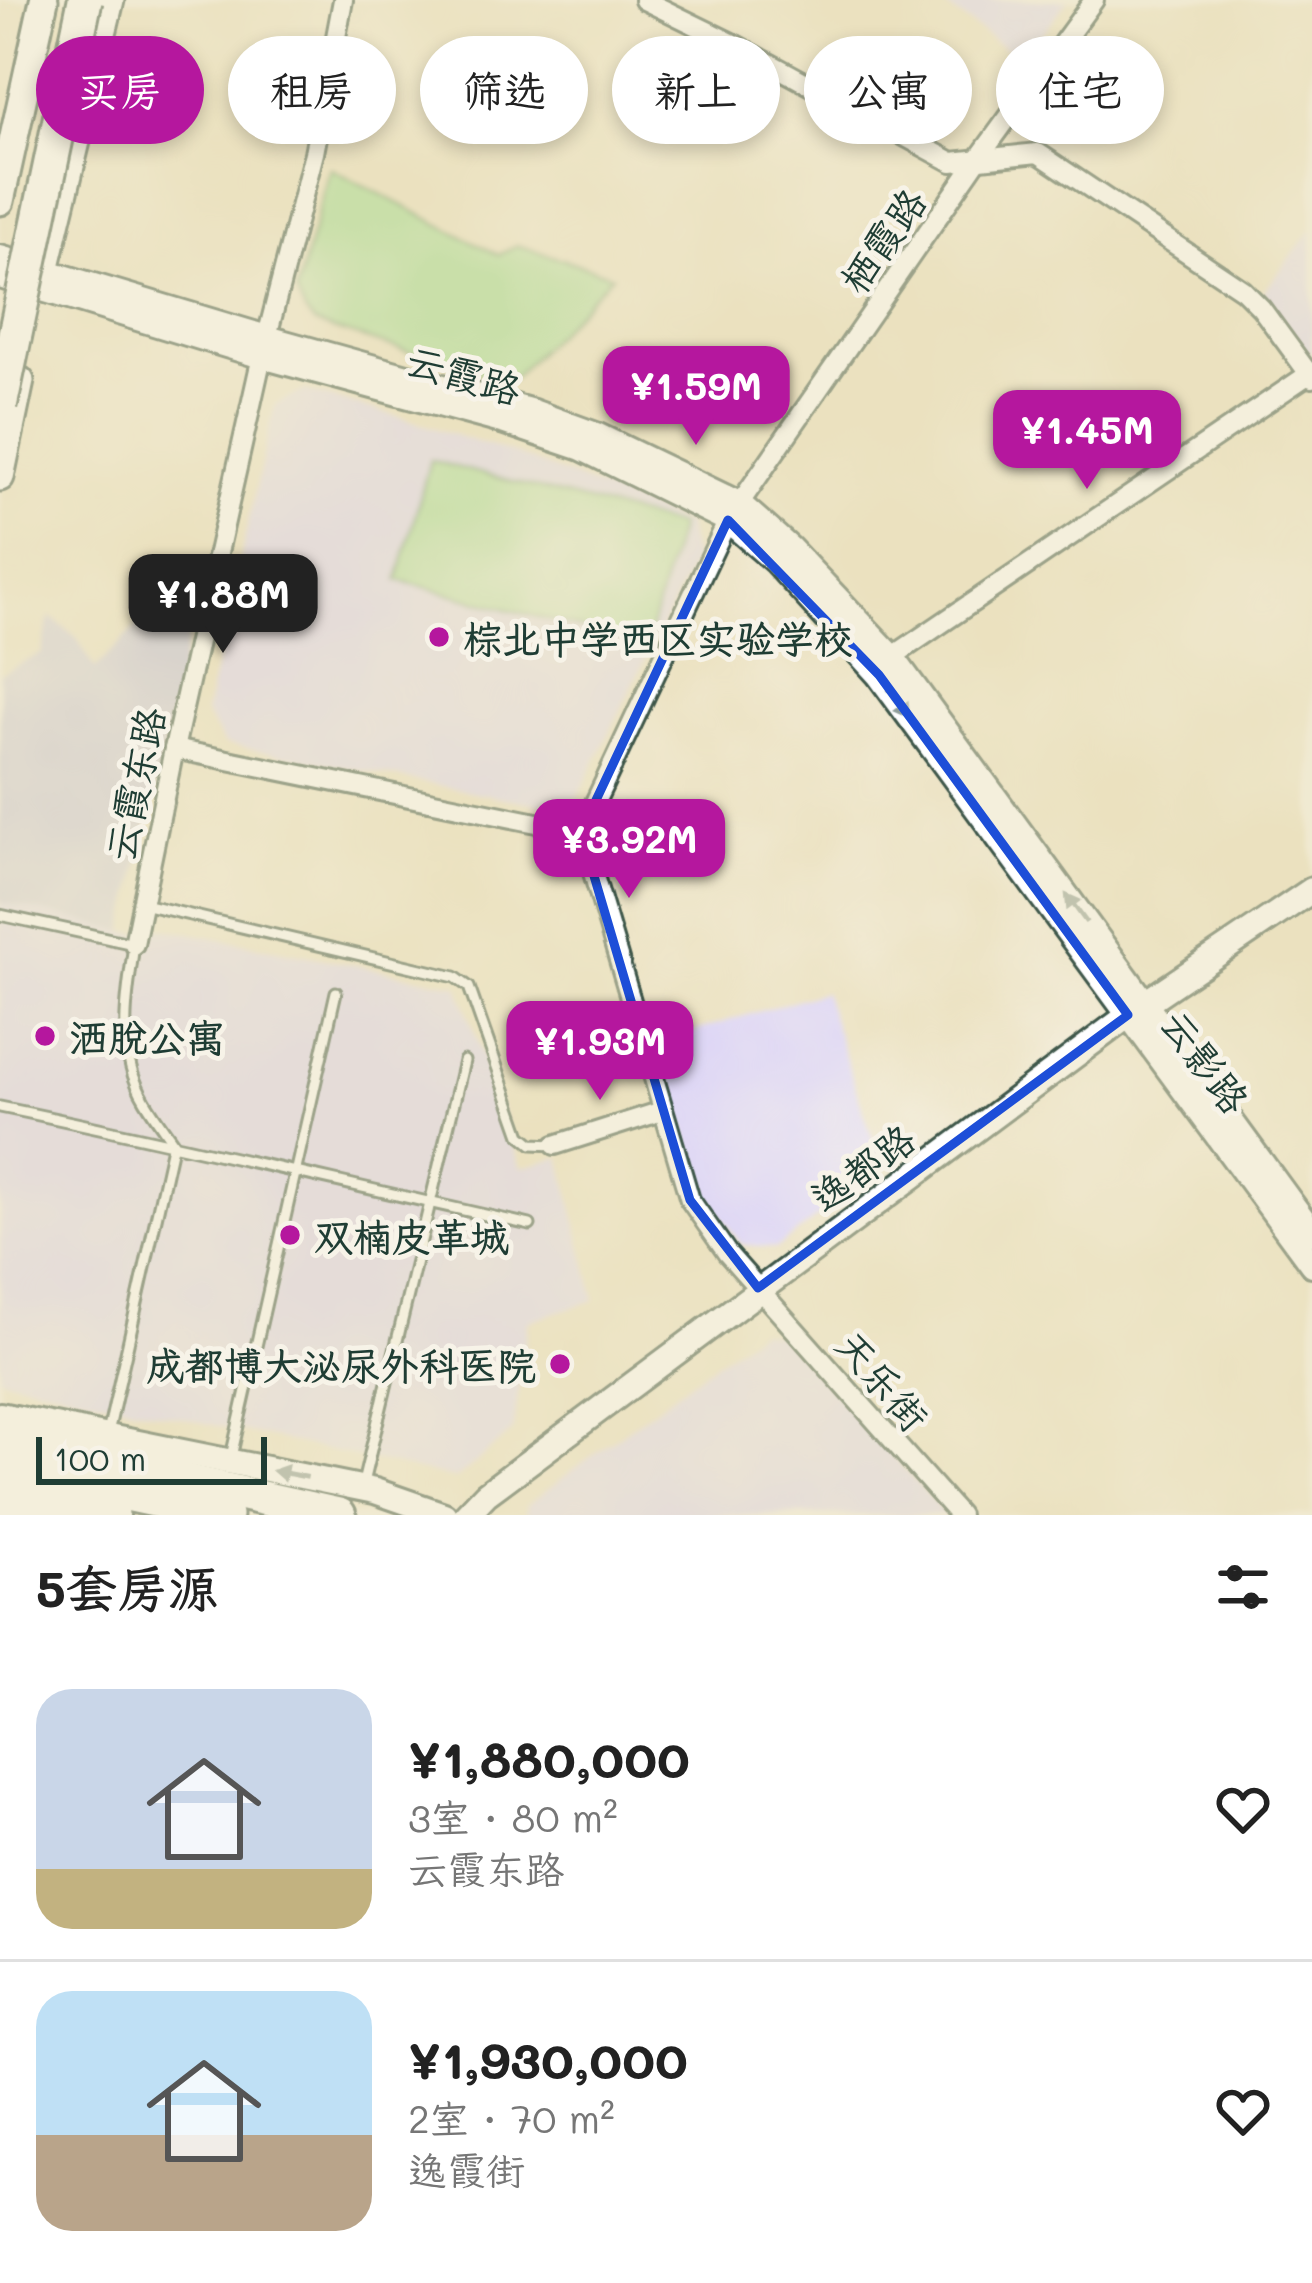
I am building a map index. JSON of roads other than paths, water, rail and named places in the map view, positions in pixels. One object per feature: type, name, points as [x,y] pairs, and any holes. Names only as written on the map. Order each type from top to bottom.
[{"type":"highway","points":[[0,315],[67,0]]},
{"type":"highway","points":[[0,406],[86,0]]},
{"type":"highway","points":[[0,1440],[339,1515]]},
{"type":"highway","points":[[0,1467],[225,1515]]},
{"type":"highway","points":[[0,1494],[112,1515]]},
{"type":"main road","points":[[0,201],[44,0]]},
{"type":"main road","points":[[0,477],[110,0]]},
{"type":"street","name":"云霞东路","points":[[134,944],[264,347],[314,153],[343,0]]},
{"type":"street","points":[[644,0],[952,162],[1038,153],[1243,290],[1311,375],[892,656]]},
{"type":"street","name":"栖霞路","points":[[581,832],[733,512],[1094,0]]},
{"type":"street","points":[[0,259],[42,280]]},
{"type":"street","points":[[0,276],[42,280]]},
{"type":"street","name":"云霞路","points":[[42,280],[505,422],[582,448],[733,512],[879,675],[1136,1009]]},
{"type":"street","points":[[733,512],[790,549],[892,656],[1136,1009],[1312,1232]]},
{"type":"street","points":[[174,749],[581,832]]},
{"type":"street","name":"天乐街","points":[[581,832],[690,1200],[727,1252],[959,1515]]},
{"type":"street","name":"逸都路","points":[[466,1515],[486,1494],[758,1288],[1136,1009],[1312,890]]},
{"type":"street","name":"云影路","points":[[1136,1009],[1312,1264]]},
{"type":"street","points":[[555,1145],[662,1112]]},
{"type":"street","points":[[0,1415],[361,1488],[443,1515]]},
{"type":"lane","points":[[143,904],[455,977],[469,987],[521,1135],[532,1144],[555,1145]]},
{"type":"lane","points":[[0,915],[134,944],[125,1013],[131,1068],[147,1105],[173,1142],[107,1438]]},
{"type":"lane","points":[[230,1462],[336,992]]},
{"type":"lane","points":[[361,1488],[464,1060]]},
{"type":"lane","points":[[0,1107],[530,1225]]},
{"type":"place","name":"棕北中学西区实验学校","points":[[439,637]]},
{"type":"place","name":"洒脱公寓","points":[[45,1036]]},
{"type":"place","name":"双楠皮革城","points":[[290,1235]]},
{"type":"place","name":"成都博大泌尿外科医院","points":[[560,1364]]}]
